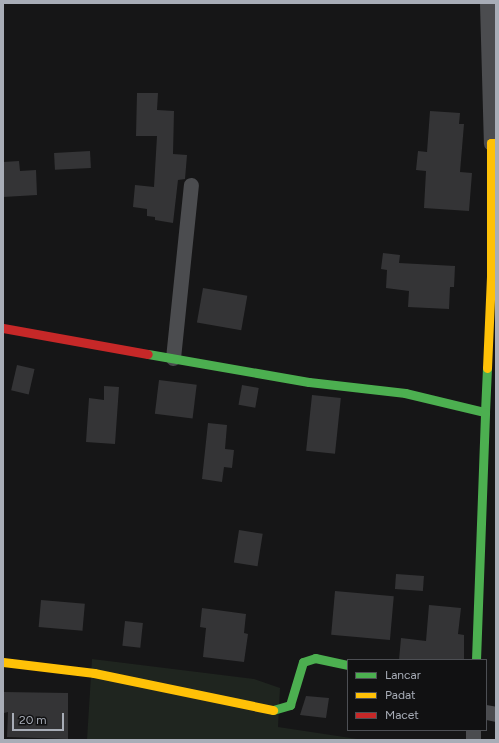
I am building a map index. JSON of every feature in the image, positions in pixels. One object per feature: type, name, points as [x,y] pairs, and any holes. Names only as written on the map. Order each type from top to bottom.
[{"type":"street","points":[[476,659],[491,276],[494,143],[487,3]]},
{"type":"street","points":[[173,358],[191,186]]},
{"type":"street","points":[[3,328],[309,382],[405,393],[485,412]]},
{"type":"street","points":[[3,662],[94,673],[272,710],[284,708],[290,705],[303,662],[315,658],[347,665]]},
{"type":"shaded area","points":[[92,659],[254,679],[280,688],[278,727],[364,740],[87,740]]},
{"type":"building","points":[[137,93],[158,93],[157,110],[174,111],[173,154],[187,155],[185,179],[178,180],[173,223],[155,220],[155,217],[147,216],[147,209],[133,207],[135,185],[154,187],[157,136],[136,136]]},
{"type":"building","points":[[430,111],[460,113],[459,124],[464,124],[460,172],[472,173],[469,211],[424,208],[426,171],[416,170],[418,151],[427,152]]},
{"type":"building","points":[[90,151],[91,168],[55,170],[54,153]]},
{"type":"building","points":[[19,161],[20,171],[36,170],[37,195],[3,197],[3,162]]},
{"type":"building","points":[[383,253],[400,255],[399,263],[455,266],[454,287],[450,287],[449,309],[408,307],[409,291],[386,288],[387,270],[381,269]]},
{"type":"building","points":[[203,288],[247,296],[241,330],[197,322]]},
{"type":"building","points":[[17,365],[35,369],[29,394],[11,390]]},
{"type":"building","points":[[159,380],[197,385],[193,418],[155,414]]},
{"type":"building","points":[[242,385],[259,388],[255,408],[239,405]]},
{"type":"building","points":[[104,386],[119,387],[115,444],[86,442],[89,398],[104,400]]},
{"type":"building","points":[[312,395],[341,398],[335,454],[306,451]]},
{"type":"building","points":[[208,423],[227,425],[225,449],[234,450],[232,468],[224,467],[222,482],[202,479]]},
{"type":"building","points":[[239,530],[263,534],[258,566],[234,563]]},
{"type":"building","points":[[396,574],[424,576],[423,591],[395,589]]},
{"type":"building","points":[[335,591],[394,596],[390,640],[331,635]]},
{"type":"building","points":[[41,600],[85,604],[82,631],[39,627]]},
{"type":"building","points":[[429,605],[461,608],[458,634],[464,635],[464,659],[399,659],[401,638],[426,641]]},
{"type":"building","points":[[202,608],[246,614],[244,633],[248,634],[244,662],[203,657],[206,628],[200,627]]},
{"type":"building","points":[[125,621],[143,623],[140,648],[122,646]]},
{"type":"building","points":[[4,692],[68,693],[68,739],[7,737],[8,712],[4,713]]},
{"type":"building","points":[[306,696],[329,698],[326,718],[300,715]]},
{"type":"traffic: fast","points":[[148,354],[309,382],[405,393],[485,412],[487,368]]},
{"type":"traffic: fast","points":[[476,659],[485,412]]},
{"type":"traffic: fast","points":[[273,710],[290,705],[303,662],[315,658],[347,665]]},
{"type":"traffic: slow","points":[[487,368],[491,276],[491,143],[496,143]]},
{"type":"traffic: slow","points":[[3,662],[94,673],[273,710]]},
{"type":"traffic: jam","points":[[3,328],[148,354]]}]
